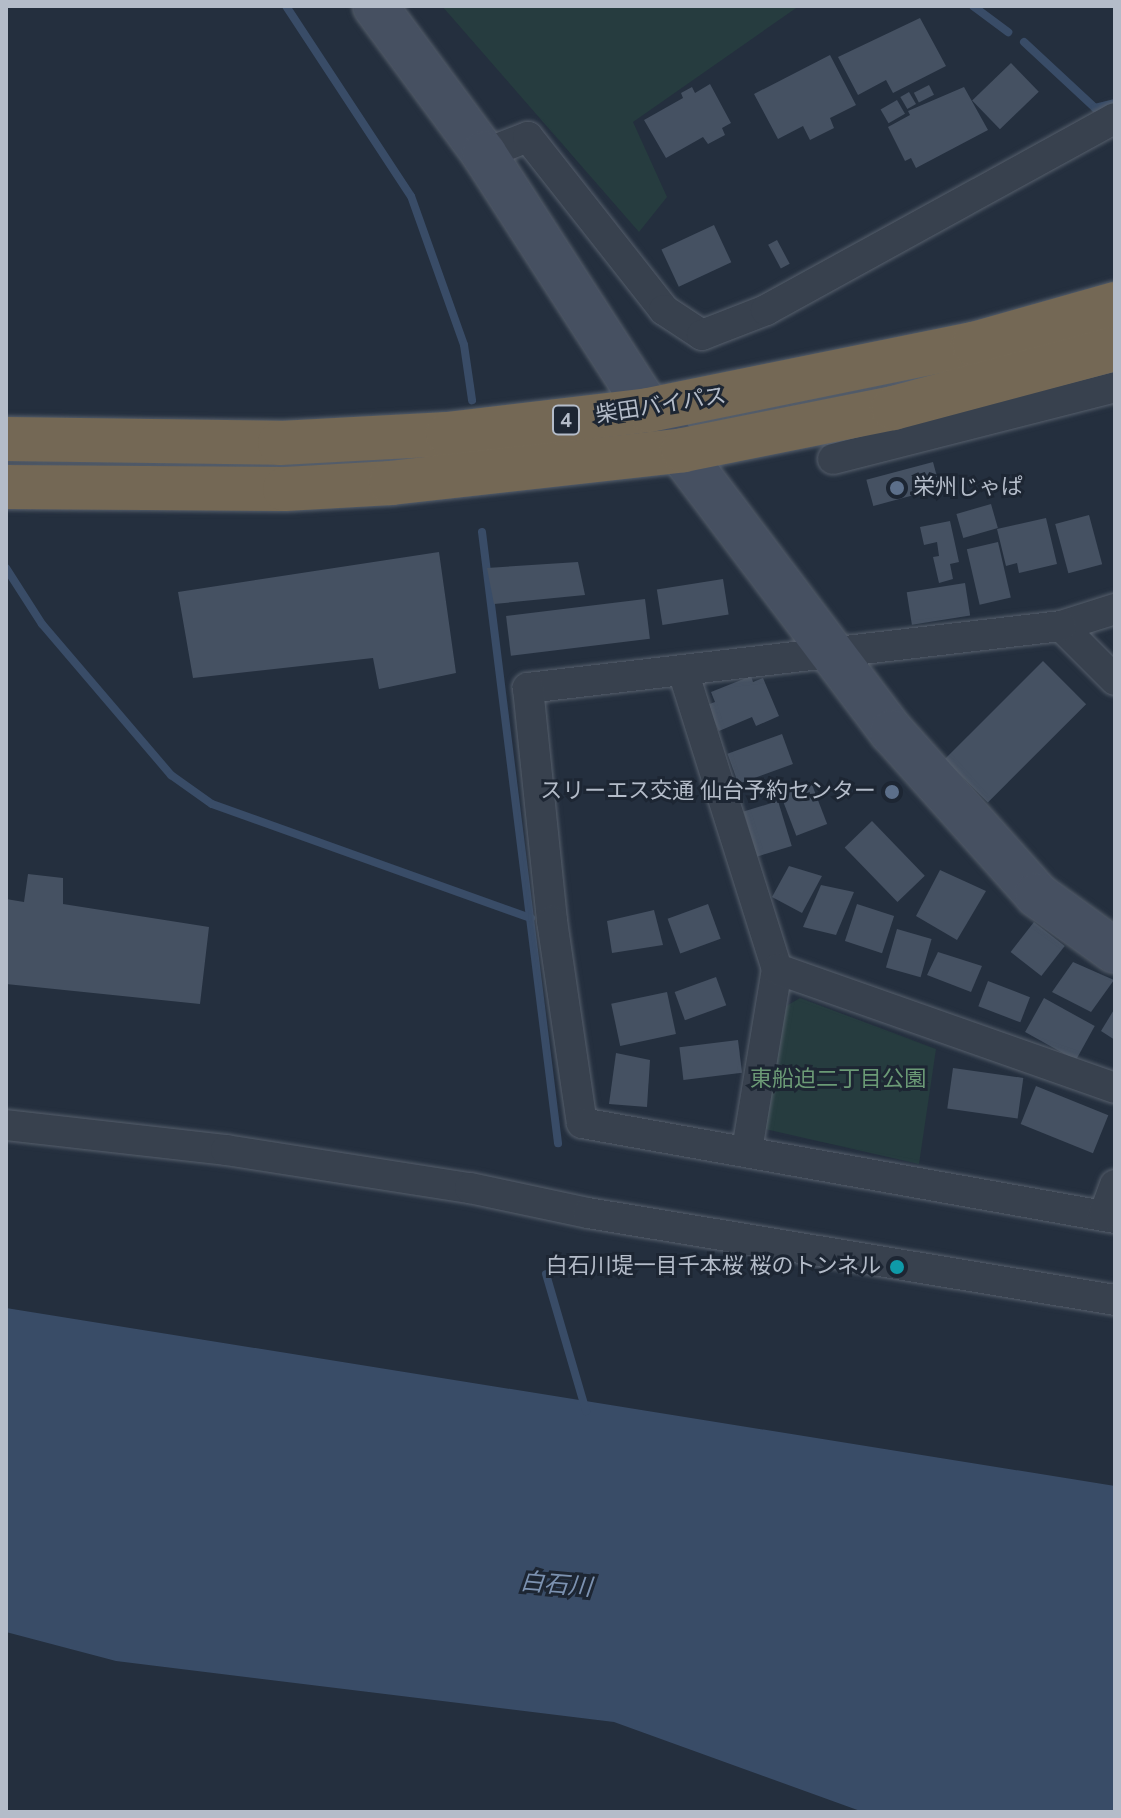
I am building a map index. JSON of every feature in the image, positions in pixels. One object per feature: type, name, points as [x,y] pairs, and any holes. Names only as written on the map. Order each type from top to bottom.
[{"type":"highway","name":"柴田バイパス","points":[[6,439],[280,443],[448,434],[649,410],[945,351],[1115,304]]},
{"type":"highway","name":"柴田バイパス","points":[[6,487],[154,491],[315,487],[683,450],[1016,396],[1115,349]]},
{"type":"street","points":[[375,6],[484,154],[649,410],[683,450],[892,732],[1037,895],[1115,951]]},
{"type":"street","points":[[484,154],[528,137],[664,310],[702,335],[766,310],[1115,118]]},
{"type":"street","points":[[833,459],[1016,396],[1115,387]]},
{"type":"street","points":[[1115,609],[1061,626],[833,656],[528,688],[552,921],[582,1123],[1110,1217],[1115,1185]]},
{"type":"street","points":[[1061,626],[1115,680]]},
{"type":"street","points":[[683,671],[777,969],[747,1150]]},
{"type":"street","points":[[777,969],[1115,1088]]},
{"type":"street","points":[[6,1125],[226,1150],[470,1188],[588,1213],[1115,1300]]},
{"type":"green space","points":[[442,6],[799,6],[633,122],[667,197],[639,232]]},
{"type":"green space","name":"東船迫二丁目公園","points":[[800,998],[936,1049],[919,1164],[765,1129],[783,1008]]},
{"type":"water","name":"白石川","points":[[6,1308],[1115,1486],[1115,1812],[863,1812],[614,1722],[116,1661],[6,1632]]},
{"type":"building","points":[[920,18],[946,66],[893,93],[886,80],[858,95],[838,57]]},
{"type":"building","points":[[830,55],[856,105],[830,118],[834,128],[810,140],[803,126],[778,139],[754,94]]},
{"type":"building","points":[[1011,63],[1039,92],[1000,129],[972,101]]},
{"type":"building","points":[[710,84],[731,123],[722,128],[725,135],[708,144],[703,137],[666,158],[644,120],[683,98],[681,93],[692,87],[695,93]]},
{"type":"building","points":[[929,85],[934,95],[919,103],[914,93]]},
{"type":"building","points":[[964,87],[988,130],[916,168],[911,158],[905,161],[888,127],[910,115],[908,111]]},
{"type":"building","points":[[909,92],[916,104],[907,109],[900,97]]},
{"type":"building","points":[[897,100],[905,114],[889,123],[881,110]]},
{"type":"building","points":[[714,225],[731,262],[679,287],[661,250]]},
{"type":"building","points":[[777,240],[790,264],[781,269],[768,245]]},
{"type":"building","points":[[933,462],[940,488],[873,506],[866,480]]},
{"type":"building","points":[[991,504],[998,528],[963,538],[956,514]]},
{"type":"building","points":[[1089,515],[1102,564],[1068,573],[1055,524]]},
{"type":"building","points":[[1046,518],[1057,564],[1019,573],[1017,563],[1006,566],[997,529]]},
{"type":"building","points":[[950,521],[959,562],[950,564],[953,579],[939,583],[933,557],[939,556],[937,542],[924,545],[920,527]]},
{"type":"building","points":[[998,542],[1011,598],[980,605],[967,549]]},
{"type":"building","points":[[439,552],[456,673],[379,689],[373,658],[193,678],[178,592]]},
{"type":"building","points":[[578,562],[585,595],[494,604],[487,568]]},
{"type":"building","points":[[723,579],[729,615],[662,625],[657,589]]},
{"type":"building","points":[[965,583],[970,616],[912,625],[907,592]]},
{"type":"building","points":[[645,599],[650,639],[511,656],[506,616]]},
{"type":"building","points":[[1043,661],[1086,704],[988,802],[945,759]]},
{"type":"building","points":[[751,676],[753,682],[763,678],[779,716],[756,726],[752,717],[719,731],[707,705],[715,702],[711,692]]},
{"type":"building","points":[[782,734],[793,764],[738,784],[727,754]]},
{"type":"building","points":[[811,782],[827,824],[796,836],[780,794]]},
{"type":"building","points":[[778,801],[792,846],[757,856],[744,812]]},
{"type":"building","points":[[872,821],[925,876],[897,902],[845,847]]},
{"type":"building","points":[[789,866],[822,876],[802,913],[772,897]]},
{"type":"building","points":[[940,870],[986,891],[957,940],[916,916]]},
{"type":"building","points":[[28,874],[63,878],[63,904],[209,927],[200,1004],[6,984],[6,899],[24,902]]},
{"type":"building","points":[[821,885],[854,892],[836,935],[803,927]]},
{"type":"building","points":[[708,904],[721,939],[680,953],[668,919]]},
{"type":"building","points":[[857,904],[894,916],[882,953],[845,941]]},
{"type":"building","points":[[654,910],[663,945],[612,953],[607,921]]},
{"type":"building","points":[[1034,922],[1065,946],[1041,976],[1011,952]]},
{"type":"building","points":[[897,929],[932,939],[921,977],[886,967]]},
{"type":"building","points":[[938,952],[982,966],[971,992],[927,975]]},
{"type":"building","points":[[1073,962],[1114,980],[1091,1012],[1052,992]]},
{"type":"building","points":[[716,977],[726,1005],[685,1020],[675,992]]},
{"type":"building","points":[[988,981],[1030,997],[1020,1022],[978,1006]]},
{"type":"building","points":[[667,992],[676,1034],[620,1046],[611,1004]]},
{"type":"building","points":[[1044,998],[1095,1026],[1076,1060],[1025,1032]]},
{"type":"building","points":[[1115,1008],[1115,1040],[1101,1031]]},
{"type":"building","points":[[738,1040],[742,1073],[683,1080],[679,1047]]},
{"type":"building","points":[[616,1053],[650,1060],[647,1107],[609,1104]]},
{"type":"building","points":[[953,1068],[1023,1078],[1018,1118],[947,1109]]},
{"type":"building","points":[[1036,1086],[1108,1115],[1093,1153],[1021,1124]]},
{"type":"waterway","points":[[286,6],[411,196],[464,345],[472,400]]},
{"type":"waterway","points":[[973,6],[1008,32]]},
{"type":"waterway","points":[[1024,42],[1095,108],[1115,103]]},
{"type":"waterway","points":[[482,532],[558,1143]]},
{"type":"waterway","points":[[6,568],[42,624],[171,775],[212,804],[531,918]]},
{"type":"waterway","points":[[546,1274],[586,1411]]},
{"type":"place","name":"栄州じゃぱ","points":[[897,488]]},
{"type":"place","name":"スリーエス交通 仙台予約センター","points":[[892,792]]},
{"type":"place","name":"白石川堤一目千本桜 桜のトンネル","points":[[897,1267]]}]
